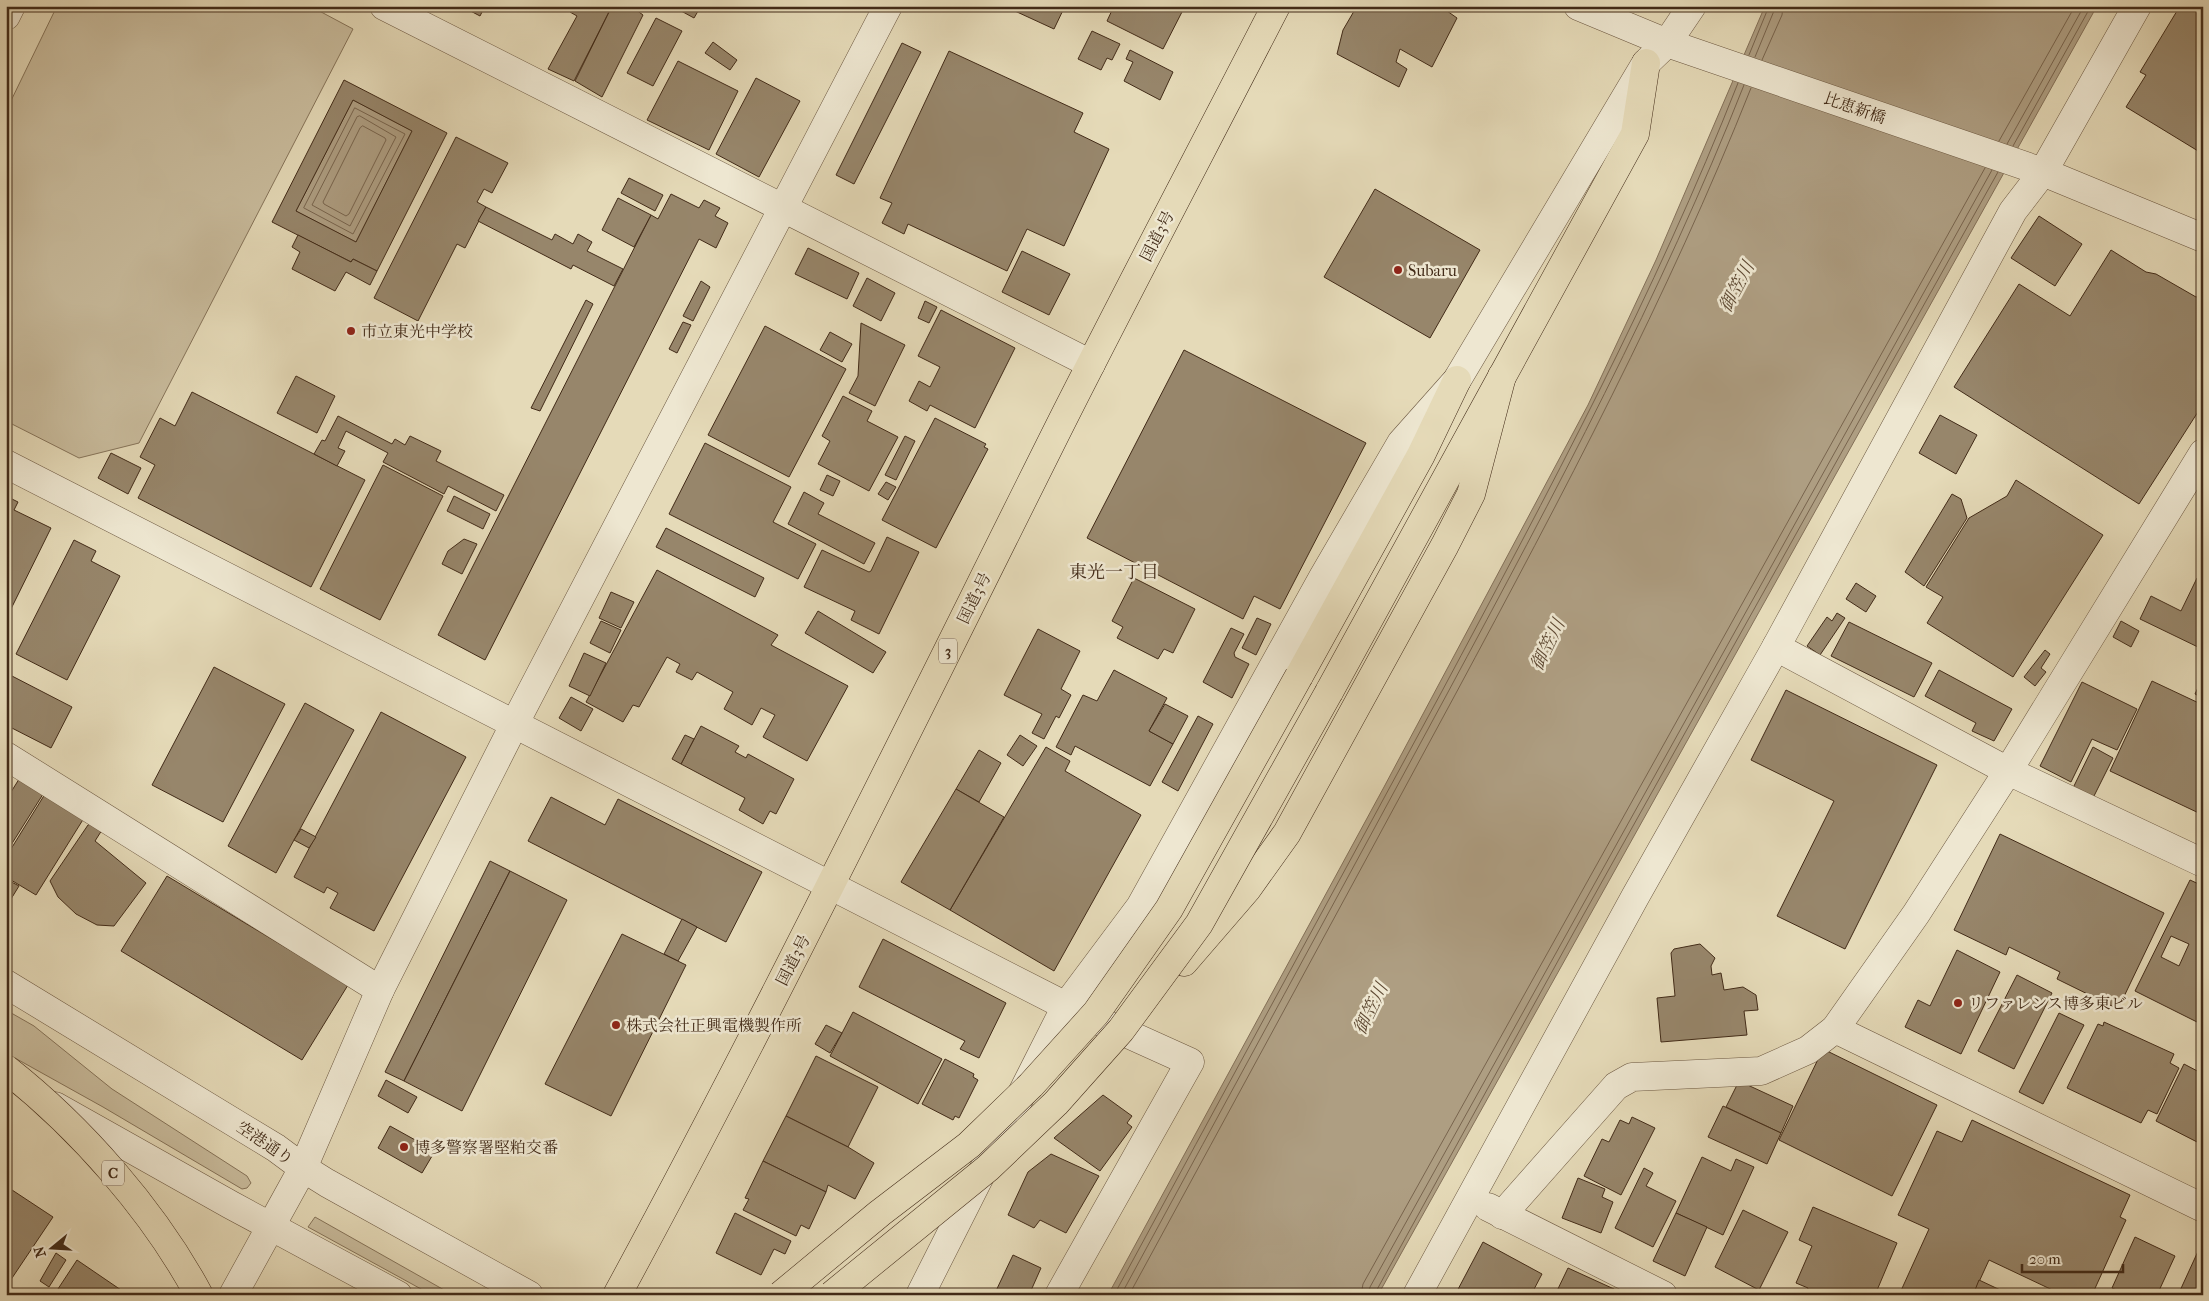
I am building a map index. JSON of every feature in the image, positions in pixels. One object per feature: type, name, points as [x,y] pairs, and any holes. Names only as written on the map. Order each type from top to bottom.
[{"type":"highway","name":"国道3号","points":[[617,1295],[708,1126],[832,885],[1092,364],[1276,6]]},
{"type":"highway","points":[[832,1295],[988,1168],[1056,1102],[1121,1030],[1199,924],[1635,134],[1646,63]]},
{"type":"highway","points":[[781,1295],[880,1214],[969,1145],[1030,1084],[1096,1013],[1169,909],[1421,455],[1457,380]]},
{"type":"highway","name":"C","points":[[6,1069],[59,1116],[111,1170],[152,1219],[199,1295]]},
{"type":"highway","name":"C","points":[[6,1078],[106,1174],[148,1222],[194,1295]]},
{"type":"street","points":[[6,16],[12,6]]},
{"type":"street","points":[[384,6],[1092,364]]},
{"type":"street","points":[[233,1295],[303,1168],[380,990],[515,722],[785,208],[888,6]]},
{"type":"street","name":"比恵新橋","points":[[1578,6],[1667,43],[2043,172],[2203,238]]},
{"type":"street","points":[[920,1295],[1066,1006],[1140,907],[1322,577],[1401,444],[1457,380],[1646,63],[1667,43],[1692,6]]},
{"type":"street","points":[[1416,1295],[1635,897],[1776,647],[2013,211],[2043,172],[2137,6]]},
{"type":"street","points":[[1502,1215],[1616,1086],[1632,1077],[1761,1070],[1808,1050],[1834,1029],[1916,914],[2008,771],[2203,452]]},
{"type":"street","points":[[6,464],[515,722],[1066,1006],[1190,1062],[1059,1295]]},
{"type":"street","points":[[1776,647],[2008,771],[2203,863]]},
{"type":"street","points":[[6,756],[380,990]]},
{"type":"street","name":"空港通り","points":[[6,984],[276,1148],[303,1168],[529,1295]]},
{"type":"street","points":[[1834,1029],[2203,1208]]},
{"type":"street","points":[[6,1078],[222,1200],[398,1295]]},
{"type":"street","points":[[1471,1198],[1664,1295]]},
{"type":"shaded area","points":[[57,6],[310,6],[353,29],[139,443],[79,458],[6,421],[6,111]]},
{"type":"shaded area","points":[[6,1010],[34,1026],[112,1089],[247,1176],[251,1183],[247,1188],[242,1189],[103,1107],[6,1053]]},
{"type":"shaded area","points":[[315,1217],[453,1295],[432,1295],[308,1227]]},
{"type":"water","name":"御笠川","points":[[1765,6],[2097,6],[1378,1295],[1108,1295],[1384,787],[1588,405],[1656,260]]},
{"type":"water","points":[[353,100],[412,131],[356,242],[296,211]]},
{"type":"building","points":[[461,6],[485,6],[480,16]]},
{"type":"building","points":[[573,6],[612,6],[574,81],[548,69],[577,16],[570,12]]},
{"type":"building","points":[[612,6],[631,6],[643,15],[602,97],[575,81]]},
{"type":"building","points":[[672,6],[701,6],[694,18]]},
{"type":"building","points":[[1004,6],[1065,6],[1054,29]]},
{"type":"building","points":[[1114,6],[1180,6],[1184,8],[1163,49],[1107,21]]},
{"type":"building","points":[[1357,6],[1440,6],[1457,18],[1432,67],[1400,49],[1396,62],[1407,69],[1399,87],[1337,54],[1343,30]]},
{"type":"building","points":[[2180,6],[2203,6],[2203,154],[2126,107],[2146,75],[2140,72]]},
{"type":"building","points":[[656,18],[682,31],[653,86],[627,73]]},
{"type":"building","points":[[1092,31],[1120,44],[1112,60],[1107,58],[1101,70],[1078,59]]},
{"type":"building","points":[[713,42],[737,60],[730,70],[705,53]]},
{"type":"building","points":[[902,43],[921,52],[854,184],[836,175]]},
{"type":"building","points":[[1130,50],[1173,72],[1160,100],[1124,81],[1133,62],[1126,59]]},
{"type":"building","points":[[949,51],[1083,113],[1074,132],[1109,149],[1064,246],[1027,229],[1007,271],[908,224],[904,234],[882,223],[892,203],[880,198]]},
{"type":"building","points":[[678,61],[738,91],[709,150],[647,120]]},
{"type":"building","points":[[756,78],[800,101],[759,177],[716,154]]},
{"type":"building","points":[[344,80],[447,133],[377,271],[353,259],[351,262],[272,222]],"holes":[[[353,100],[412,131],[356,242],[296,211]]]},
{"type":"building","points":[[456,137],[508,163],[492,193],[484,189],[477,202],[486,207],[465,248],[457,244],[418,321],[374,298]]},
{"type":"building","points":[[629,178],[663,195],[655,211],[621,193]]},
{"type":"building","points":[[1375,189],[1480,250],[1430,338],[1324,277]]},
{"type":"building","points":[[671,194],[699,208],[704,200],[720,208],[715,216],[728,223],[716,248],[699,239],[485,660],[438,635],[651,215],[658,219]]},
{"type":"building","points":[[618,198],[651,215],[634,247],[602,230]]},
{"type":"building","points":[[486,207],[552,240],[555,234],[573,244],[578,234],[592,242],[587,251],[623,269],[614,286],[573,265],[571,269],[478,221]]},
{"type":"building","points":[[2039,216],[2082,244],[2055,286],[2011,258]]},
{"type":"building","points":[[298,235],[351,262],[353,259],[377,271],[370,285],[346,272],[335,291],[292,269],[300,252],[292,247]]},
{"type":"building","points":[[808,248],[859,273],[847,299],[795,274]]},
{"type":"building","points":[[2111,250],[2146,272],[2156,274],[2196,297],[2203,296],[2203,404],[2139,504],[1954,387],[2019,284],[2070,316]]},
{"type":"building","points":[[1022,251],[1070,274],[1049,315],[1002,292]]},
{"type":"building","points":[[867,278],[895,293],[881,321],[853,306]]},
{"type":"building","points":[[701,281],[710,287],[693,321],[683,316]]},
{"type":"building","points":[[586,300],[593,304],[540,411],[531,408]]},
{"type":"building","points":[[925,301],[937,307],[929,323],[918,318]]},
{"type":"building","points":[[941,310],[1015,348],[975,428],[930,405],[927,411],[909,401],[919,381],[930,387],[940,367],[918,356]]},
{"type":"building","points":[[683,322],[691,325],[677,353],[669,349]]},
{"type":"building","points":[[861,323],[905,345],[875,406],[849,393],[858,376]]},
{"type":"building","points":[[765,326],[846,369],[789,477],[708,435]]},
{"type":"building","points":[[830,332],[852,344],[842,362],[820,350]]},
{"type":"building","points":[[1184,350],[1366,443],[1280,609],[1254,596],[1243,619],[1087,538]]},
{"type":"building","points":[[296,376],[335,396],[317,433],[277,413]]},
{"type":"building","points":[[192,392],[365,480],[311,587],[138,498],[155,465],[140,457],[160,418],[175,426]]},
{"type":"building","points":[[843,396],[872,411],[867,421],[898,437],[869,491],[818,464],[830,441],[822,436]]},
{"type":"building","points":[[1940,415],[1977,435],[1956,474],[1919,453]]},
{"type":"building","points":[[338,416],[392,444],[395,439],[405,445],[410,436],[441,451],[436,461],[504,495],[496,511],[448,486],[444,494],[383,462],[388,453],[346,431],[338,448],[345,451],[337,466],[314,454],[322,440],[325,441]]},
{"type":"building","points":[[935,418],[986,444],[984,447],[988,449],[936,548],[882,520]]},
{"type":"building","points":[[905,436],[915,441],[896,480],[885,475]]},
{"type":"building","points":[[705,443],[791,487],[773,522],[816,544],[798,579],[669,514]]},
{"type":"building","points":[[111,453],[141,468],[128,494],[98,478]]},
{"type":"building","points":[[383,465],[443,496],[380,620],[320,589]]},
{"type":"building","points":[[827,475],[840,481],[833,496],[820,490]]},
{"type":"building","points":[[2016,480],[2103,535],[2013,677],[1927,623],[1943,597],[1926,587],[1969,518],[2007,496]]},
{"type":"building","points":[[886,482],[896,487],[888,500],[878,494]]},
{"type":"building","points":[[804,492],[824,503],[818,514],[875,543],[864,564],[788,524]]},
{"type":"building","points":[[1952,494],[1961,499],[1967,518],[1924,586],[1905,572]]},
{"type":"building","points":[[6,496],[18,502],[14,510],[51,528],[6,619]]},
{"type":"building","points":[[454,496],[490,514],[483,529],[447,511]]},
{"type":"building","points":[[666,528],[764,578],[755,597],[656,547]]},
{"type":"building","points":[[887,537],[919,552],[879,634],[851,620],[855,611],[804,587],[822,550],[869,572]]},
{"type":"building","points":[[464,539],[477,544],[462,574],[442,564],[448,551]]},
{"type":"building","points":[[74,540],[96,551],[91,561],[120,576],[67,680],[16,654]]},
{"type":"building","points":[[657,570],[778,635],[771,645],[848,686],[807,761],[763,737],[775,715],[761,708],[752,725],[724,709],[733,692],[697,672],[692,680],[676,672],[680,664],[667,657],[639,707],[633,705],[623,722],[586,702]]},
{"type":"building","points":[[1134,578],[1195,609],[1173,653],[1164,649],[1158,659],[1117,638],[1123,627],[1112,621]]},
{"type":"building","points":[[2197,578],[2203,581],[2203,643],[2200,648],[2140,619],[2151,596],[2181,611]]},
{"type":"building","points":[[1856,583],[1876,596],[1866,612],[1846,599]]},
{"type":"building","points":[[611,592],[634,602],[621,628],[599,618]]},
{"type":"building","points":[[818,611],[886,652],[873,673],[805,633]]},
{"type":"building","points":[[1837,613],[1845,618],[1820,655],[1807,646],[1827,617],[1832,621]]},
{"type":"building","points":[[1257,618],[1271,624],[1256,655],[1242,648]]},
{"type":"building","points":[[601,621],[621,630],[610,653],[590,643]]},
{"type":"building","points":[[2121,621],[2139,631],[2131,647],[2113,637]]},
{"type":"building","points":[[1849,622],[1932,663],[1914,697],[1831,656]]},
{"type":"building","points":[[1231,628],[1244,634],[1234,653],[1235,657],[1249,664],[1232,698],[1203,682]]},
{"type":"building","points":[[1038,629],[1080,651],[1061,689],[1071,695],[1059,718],[1056,716],[1044,739],[1032,733],[1042,714],[1004,695]]},
{"type":"building","points":[[2045,650],[2050,654],[2041,668],[2046,672],[2035,686],[2024,677]]},
{"type":"building","points":[[584,653],[606,663],[590,696],[569,686]]},
{"type":"building","points":[[214,667],[285,704],[223,822],[152,785]]},
{"type":"building","points":[[1114,670],[1167,698],[1149,731],[1173,744],[1150,786],[1075,746],[1071,755],[1056,747],[1083,695],[1097,701]]},
{"type":"building","points":[[1939,670],[2012,709],[1994,741],[1972,731],[1976,723],[1925,696]]},
{"type":"building","points":[[10,675],[72,707],[51,748],[6,725],[6,682]]},
{"type":"building","points":[[2203,677],[2203,698],[2195,694]]},
{"type":"building","points":[[2152,681],[2203,705],[2203,815],[2110,771]]},
{"type":"building","points":[[2082,682],[2137,709],[2117,750],[2092,739],[2071,782],[2040,766]]},
{"type":"building","points":[[1786,690],[1937,765],[1845,949],[1777,916],[1834,801],[1751,760]]},
{"type":"building","points":[[571,697],[593,709],[581,731],[559,718]]},
{"type":"building","points":[[305,703],[354,730],[276,873],[228,846]]},
{"type":"building","points":[[1165,704],[1188,716],[1173,744],[1149,731]]},
{"type":"building","points":[[381,712],[466,757],[374,931],[330,908],[338,893],[327,887],[324,893],[294,877]]},
{"type":"building","points":[[1198,716],[1213,724],[1178,791],[1162,782]]},
{"type":"building","points":[[701,726],[739,746],[735,752],[746,758],[748,754],[794,779],[776,814],[770,811],[763,824],[739,810],[745,798],[681,764]]},
{"type":"building","points":[[685,735],[694,739],[681,764],[672,759]]},
{"type":"building","points":[[1020,735],[1037,746],[1023,766],[1007,755]]},
{"type":"building","points":[[1046,747],[1070,761],[1065,771],[1141,815],[1054,971],[950,910]]},
{"type":"building","points":[[2093,747],[2113,758],[2093,798],[2073,788]]},
{"type":"building","points":[[979,750],[1001,763],[979,802],[956,789]]},
{"type":"building","points":[[21,776],[45,791],[6,853],[6,800]]},
{"type":"building","points":[[956,789],[1004,817],[950,910],[901,882]]},
{"type":"building","points":[[45,794],[84,818],[36,895],[6,877],[6,857]]},
{"type":"building","points":[[551,797],[605,825],[618,799],[762,872],[726,942],[528,841]]},
{"type":"building","points":[[92,823],[102,830],[95,841],[146,883],[114,926],[97,925],[76,914],[58,897],[50,881],[88,825]]},
{"type":"building","points":[[301,829],[316,837],[309,848],[294,840]]},
{"type":"building","points":[[2000,834],[2164,913],[2118,1009],[2057,979],[2060,972],[2009,947],[2006,955],[1954,930]]},
{"type":"building","points":[[490,861],[510,871],[404,1081],[385,1072]]},
{"type":"building","points":[[510,871],[567,900],[462,1111],[404,1081]]},
{"type":"building","points":[[167,876],[348,985],[302,1060],[121,951]]},
{"type":"building","points":[[6,879],[19,886],[11,899],[6,896]]},
{"type":"building","points":[[2190,880],[2203,886],[2203,1025],[2135,991]],"holes":[[[2171,936],[2189,944],[2179,966],[2161,957]]]},
{"type":"building","points":[[682,919],[697,927],[678,961],[664,954]]},
{"type":"building","name":"株式会社正興電機製作所","points":[[622,934],[686,965],[611,1116],[545,1084]]},
{"type":"building","points":[[883,939],[1006,1003],[979,1058],[960,1049],[965,1041],[859,987]]},
{"type":"building","points":[[1700,944],[1715,958],[1711,966],[1712,975],[1721,973],[1724,990],[1743,987],[1756,995],[1758,1010],[1744,1011],[1747,1035],[1661,1042],[1657,998],[1675,996],[1671,953],[1674,949]]},
{"type":"building","name":"リファレンス博多東ビル","points":[[1957,950],[2000,972],[1961,1054],[1905,1027],[1918,1000],[1930,1006]]},
{"type":"building","points":[[2017,975],[2052,993],[2014,1069],[1978,1051]]},
{"type":"building","points":[[853,1012],[942,1059],[918,1104],[830,1056]]},
{"type":"building","points":[[2059,1013],[2084,1025],[2043,1104],[2019,1092]]},
{"type":"building","points":[[2104,1022],[2174,1054],[2170,1063],[2179,1068],[2157,1114],[2148,1110],[2141,1123],[2067,1088],[2098,1024],[2103,1026]]},
{"type":"building","points":[[826,1025],[842,1033],[830,1053],[815,1044]]},
{"type":"building","points":[[1823,1049],[1937,1105],[1892,1196],[1779,1140]]},
{"type":"building","points":[[816,1056],[878,1087],[848,1147],[786,1116]]},
{"type":"building","points":[[945,1059],[974,1074],[973,1077],[978,1080],[959,1118],[955,1116],[953,1120],[922,1104]]},
{"type":"building","points":[[2184,1064],[2203,1074],[2203,1145],[2156,1121]]},
{"type":"building","points":[[386,1080],[417,1097],[408,1113],[378,1096]]},
{"type":"building","points":[[1739,1081],[1793,1106],[1781,1133],[1726,1107]]},
{"type":"building","points":[[1103,1095],[1132,1116],[1127,1123],[1132,1127],[1100,1171],[1054,1138]]},
{"type":"building","points":[[1723,1106],[1781,1133],[1767,1164],[1708,1137]]},
{"type":"building","points":[[786,1116],[848,1147],[874,1163],[855,1199],[828,1185],[826,1192],[763,1161]]},
{"type":"building","points":[[1632,1117],[1655,1128],[1621,1195],[1584,1176],[1602,1139],[1609,1142],[1620,1120],[1629,1124]]},
{"type":"building","points":[[1972,1120],[2130,1195],[2120,1217],[2126,1220],[2092,1295],[2063,1295],[1989,1260],[1973,1295],[1899,1295],[1929,1229],[1898,1215],[1937,1131],[1962,1142]]},
{"type":"building","points":[[390,1126],[435,1151],[422,1173],[378,1148]]},
{"type":"building","points":[[1051,1154],[1099,1176],[1066,1233],[1040,1220],[1034,1228],[1008,1215],[1028,1172]]},
{"type":"building","points":[[1702,1157],[1731,1171],[1736,1159],[1754,1167],[1723,1235],[1676,1213]]},
{"type":"building","points":[[763,1161],[826,1192],[809,1229],[801,1225],[796,1236],[743,1210],[749,1199],[745,1198]]},
{"type":"building","points":[[1644,1168],[1653,1173],[1646,1186],[1676,1201],[1653,1247],[1615,1228]]},
{"type":"building","points":[[1578,1178],[1605,1189],[1602,1197],[1613,1202],[1601,1233],[1562,1218]]},
{"type":"building","points":[[6,1186],[53,1217],[6,1287]]},
{"type":"building","points":[[1813,1207],[1897,1243],[1875,1295],[1806,1295],[1808,1288],[1796,1283],[1812,1246],[1799,1240]]},
{"type":"building","points":[[1743,1210],[1788,1232],[1759,1290],[1715,1267]]},
{"type":"building","points":[[735,1213],[791,1241],[785,1254],[774,1249],[761,1275],[716,1253]]},
{"type":"building","points":[[1676,1213],[1707,1227],[1685,1276],[1653,1261]]},
{"type":"building","points":[[2135,1237],[2175,1256],[2157,1295],[2127,1295],[2112,1288]]},
{"type":"building","points":[[1483,1242],[1542,1274],[1531,1295],[1455,1295]]},
{"type":"building","points":[[2200,1247],[2203,1248],[2203,1295],[2178,1295]]},
{"type":"building","points":[[56,1253],[66,1260],[49,1287],[40,1281]]},
{"type":"building","points":[[1013,1255],[1041,1268],[1029,1295],[994,1295]]},
{"type":"building","points":[[77,1260],[121,1290],[118,1295],[54,1295]]},
{"type":"building","points":[[1568,1268],[1614,1289],[1611,1295],[1555,1295]]},
{"type":"building","points":[[1979,1280],[2011,1295],[1973,1295]]},
{"type":"place","name":"Subaru","points":[[1398,270]]},
{"type":"place","name":"市立東光中学校","points":[[351,331]]},
{"type":"place","name":"リファレンス博多東ビル","points":[[1958,1003]]},
{"type":"place","name":"株式会社正興電機製作所","points":[[616,1025]]},
{"type":"place","name":"博多警察署堅粕交番","points":[[404,1147]]},
{"type":"district","name":"東光一丁目","points":[[1114,572]]}]
